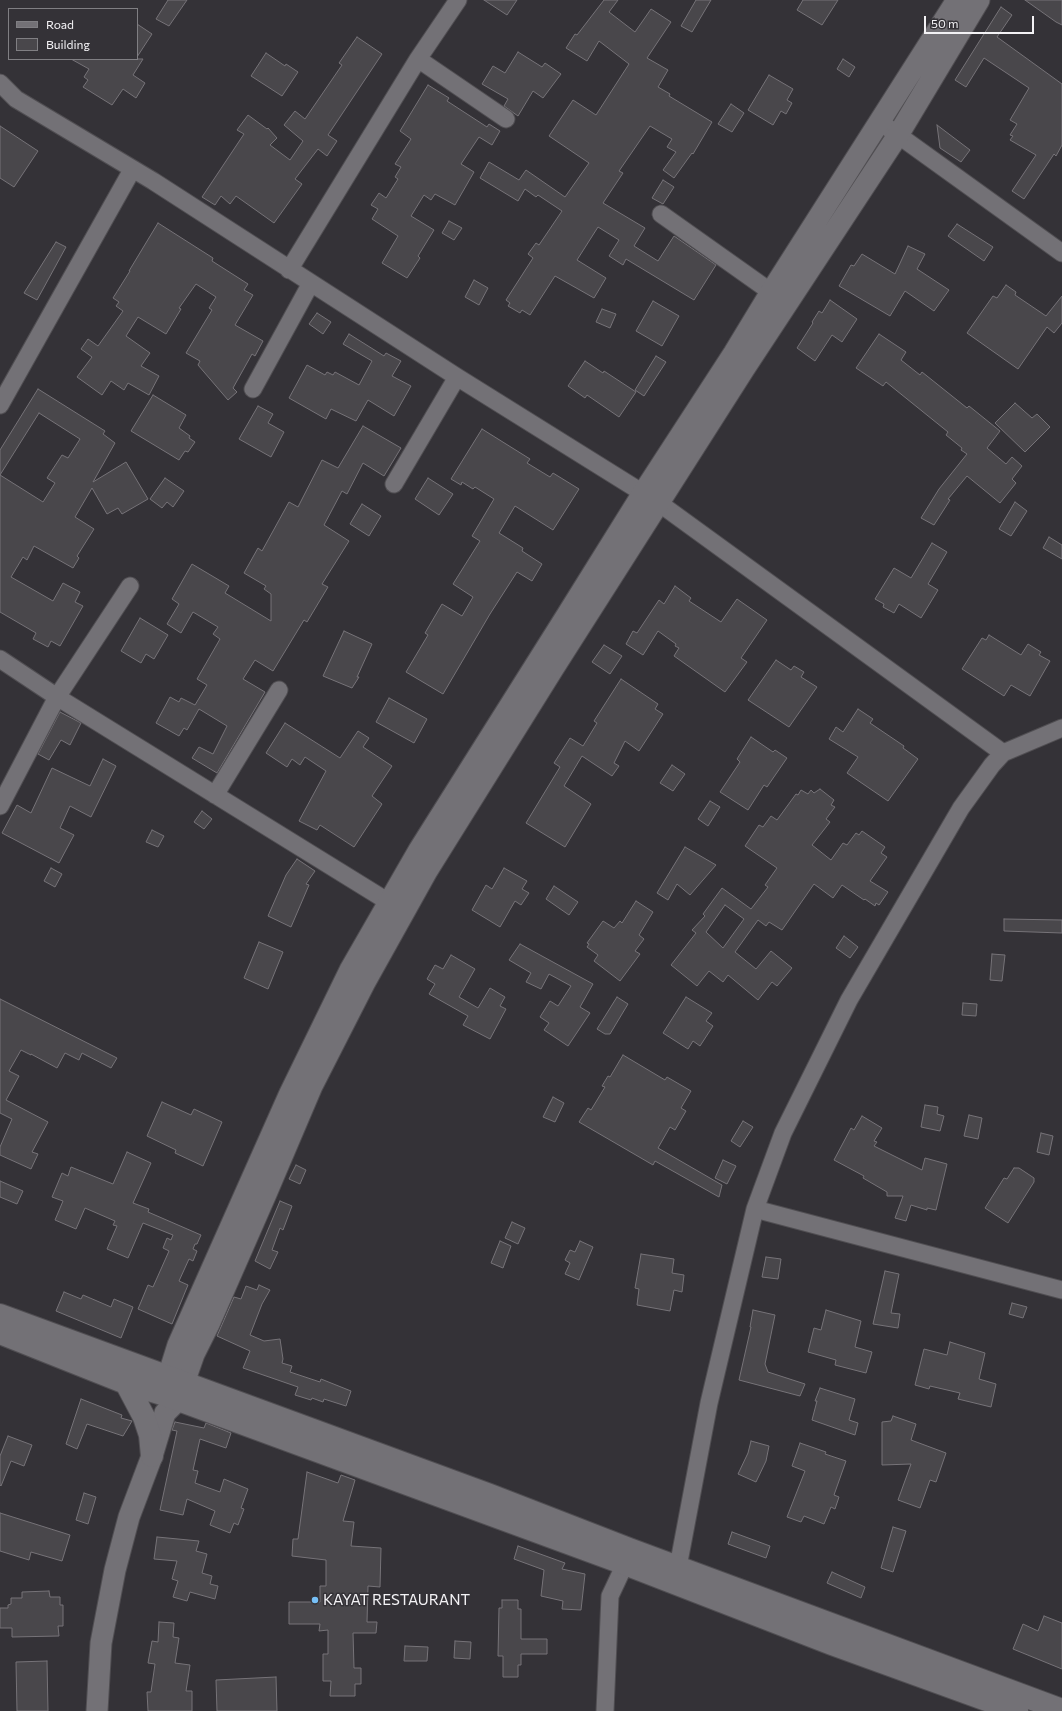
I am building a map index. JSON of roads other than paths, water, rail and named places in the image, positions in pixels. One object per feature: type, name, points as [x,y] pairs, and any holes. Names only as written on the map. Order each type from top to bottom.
[{"type":"main road","points":[[0,1315],[128,1363],[171,1393],[625,1564],[832,1644],[1017,1711]]},
{"type":"main road","points":[[0,1333],[126,1383],[171,1393],[678,1567],[1062,1710]]},
{"type":"main road","points":[[126,1383],[144,1417],[150,1435],[152,1456]]},
{"type":"street","points":[[289,270],[418,59],[458,0]]},
{"type":"street","points":[[97,1711],[101,1644],[115,1570],[129,1517],[152,1456],[171,1393],[194,1354],[209,1324],[312,1086],[364,984],[397,907],[427,871],[548,676],[734,353],[771,292],[957,0]]},
{"type":"street","points":[[651,498],[744,369],[898,135],[979,0]]},
{"type":"street","points":[[418,59],[506,119]]},
{"type":"street","points":[[0,83],[16,99],[132,170],[153,181],[289,270],[651,498],[1003,753]]},
{"type":"street","points":[[880,122],[1062,253]]},
{"type":"street","points":[[0,405],[132,170]]},
{"type":"street","points":[[661,214],[771,292]]},
{"type":"street","points":[[253,389],[311,283]]},
{"type":"street","points":[[394,484],[458,377]]},
{"type":"street","points":[[0,806],[58,696],[130,586]]},
{"type":"street","points":[[0,659],[397,907]]},
{"type":"street","points":[[216,794],[279,690]]},
{"type":"street","points":[[678,1567],[709,1403],[755,1209],[783,1132],[849,1000],[961,808],[992,765],[1003,753],[1062,728]]},
{"type":"street","points":[[755,1209],[1062,1290]]},
{"type":"street","points":[[605,1711],[610,1596],[625,1564]]},
{"type":"place","name":"KAYAT RESTAURANT","points":[[315,1600]]}]
